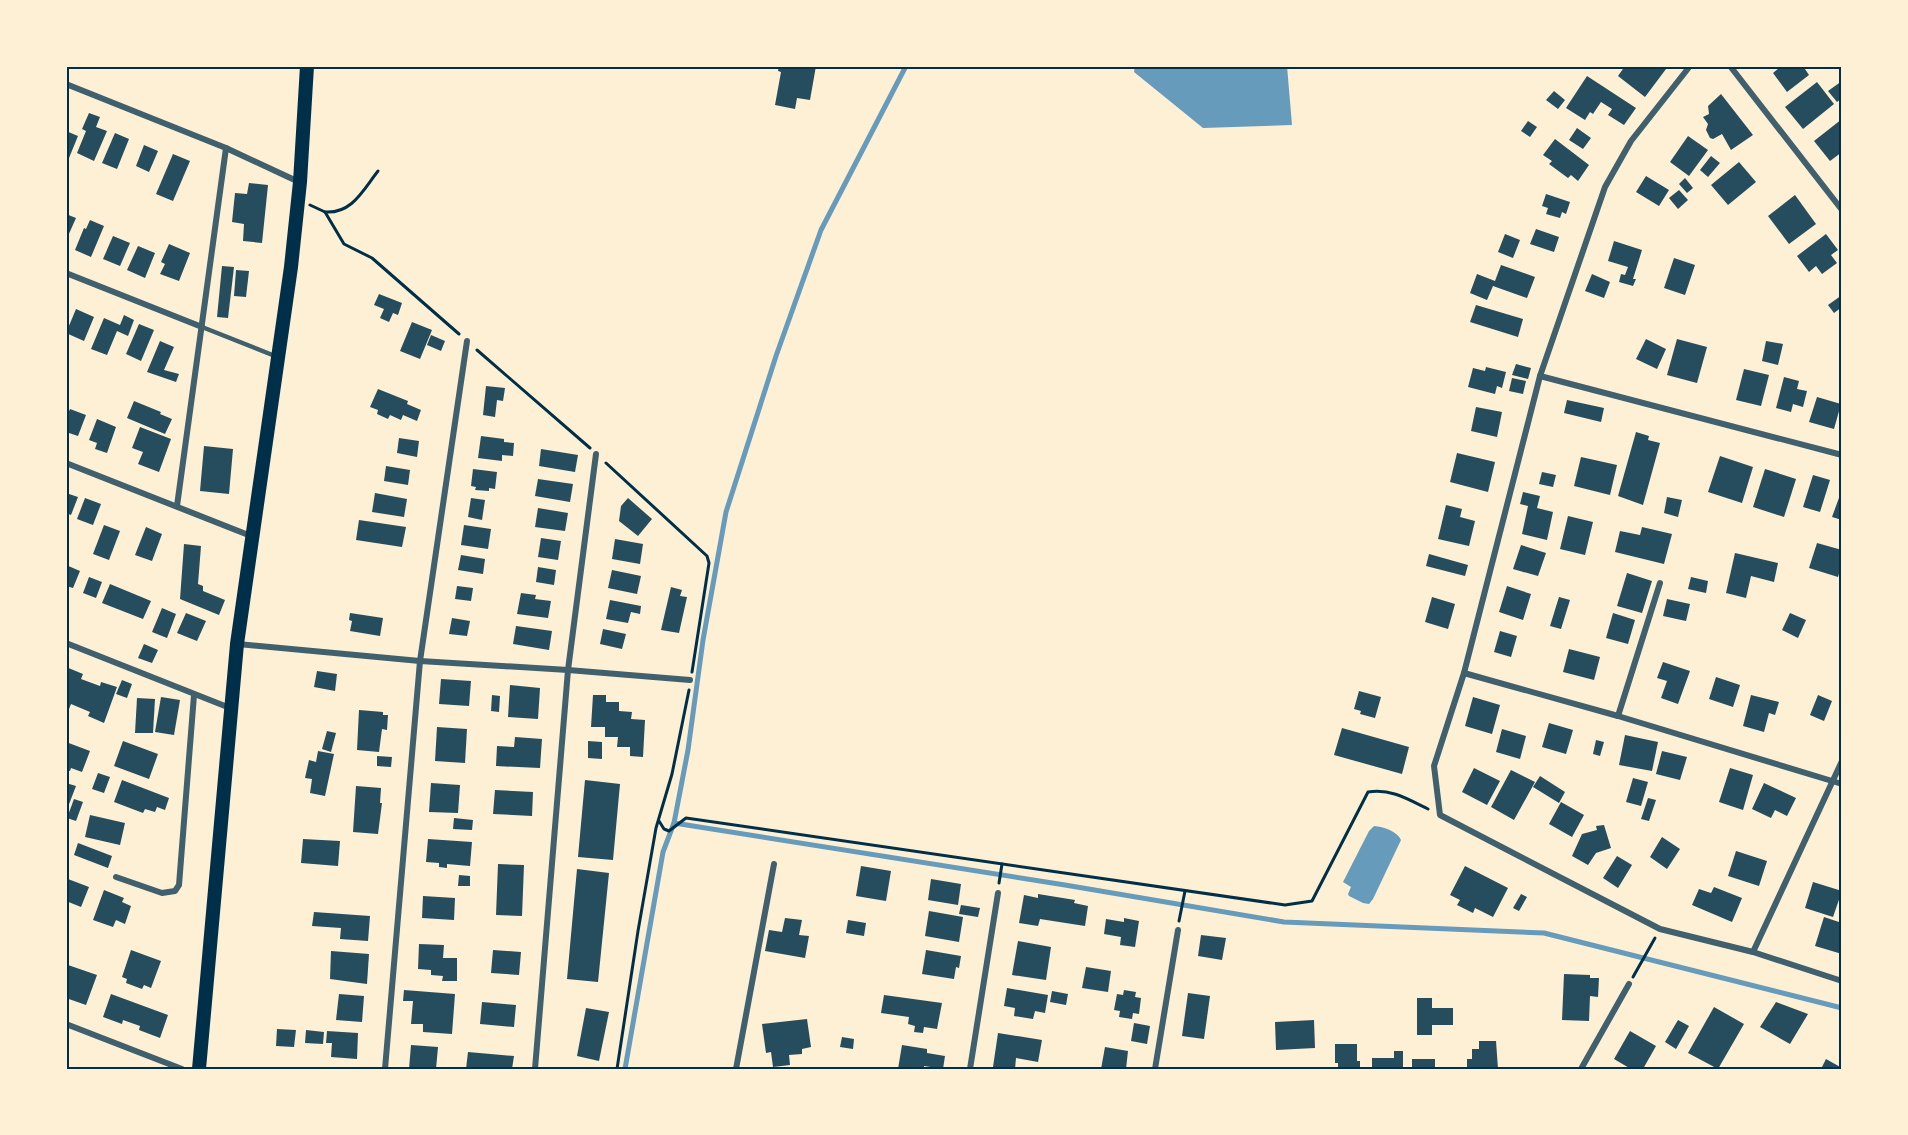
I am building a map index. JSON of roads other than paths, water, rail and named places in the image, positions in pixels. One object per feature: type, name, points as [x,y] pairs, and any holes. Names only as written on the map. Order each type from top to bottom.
[{"type":"main road","points":[[199,1069],[237,644],[291,267],[300,182],[307,66]]},
{"type":"street","points":[[1690,66],[1630,141],[1605,187],[1540,376],[1464,673],[1434,766],[1440,814],[1660,929],[1753,952],[1842,981]]},
{"type":"street","points":[[1730,66],[1842,210]]},
{"type":"street","points":[[66,84],[226,148],[300,182]]},
{"type":"street","points":[[177,506],[226,148]]},
{"type":"street","points":[[66,273],[202,327]]},
{"type":"street","points":[[385,1069],[420,661],[467,341]]},
{"type":"street","points":[[1540,376],[1842,455]]},
{"type":"street","points":[[535,1069],[568,670],[596,454]]},
{"type":"street","points":[[66,463],[252,536]]},
{"type":"street","points":[[1618,716],[1660,583]]},
{"type":"street","points":[[66,643],[231,709]]},
{"type":"street","points":[[237,644],[420,661],[690,680]]},
{"type":"street","points":[[1464,673],[1618,716],[1842,784]]},
{"type":"street","points":[[116,877],[162,893],[175,891],[178,885],[194,695]]},
{"type":"street","points":[[1753,952],[1842,761]]},
{"type":"street","points":[[736,1069],[774,864]]},
{"type":"street","points":[[970,1069],[998,890]]},
{"type":"street","points":[[1155,1069],[1178,930]]},
{"type":"street","points":[[1582,1068],[1629,984]]},
{"type":"street","points":[[66,1024],[182,1069]]},
{"type":"lane","points":[[202,327],[279,357]]},
{"type":"water","points":[[1135,66],[1287,66],[1292,125],[1203,128],[1134,72]]},
{"type":"water","points":[[1374,826],[1390,830],[1401,840],[1369,904],[1349,896],[1351,887],[1343,882],[1369,831]]},
{"type":"waterway","points":[[625,1069],[663,852],[674,823],[688,750],[703,640],[726,512],[776,356],[821,230],[906,66]]},
{"type":"waterway","points":[[674,823],[1284,922],[1544,933],[1842,1008]]}]
